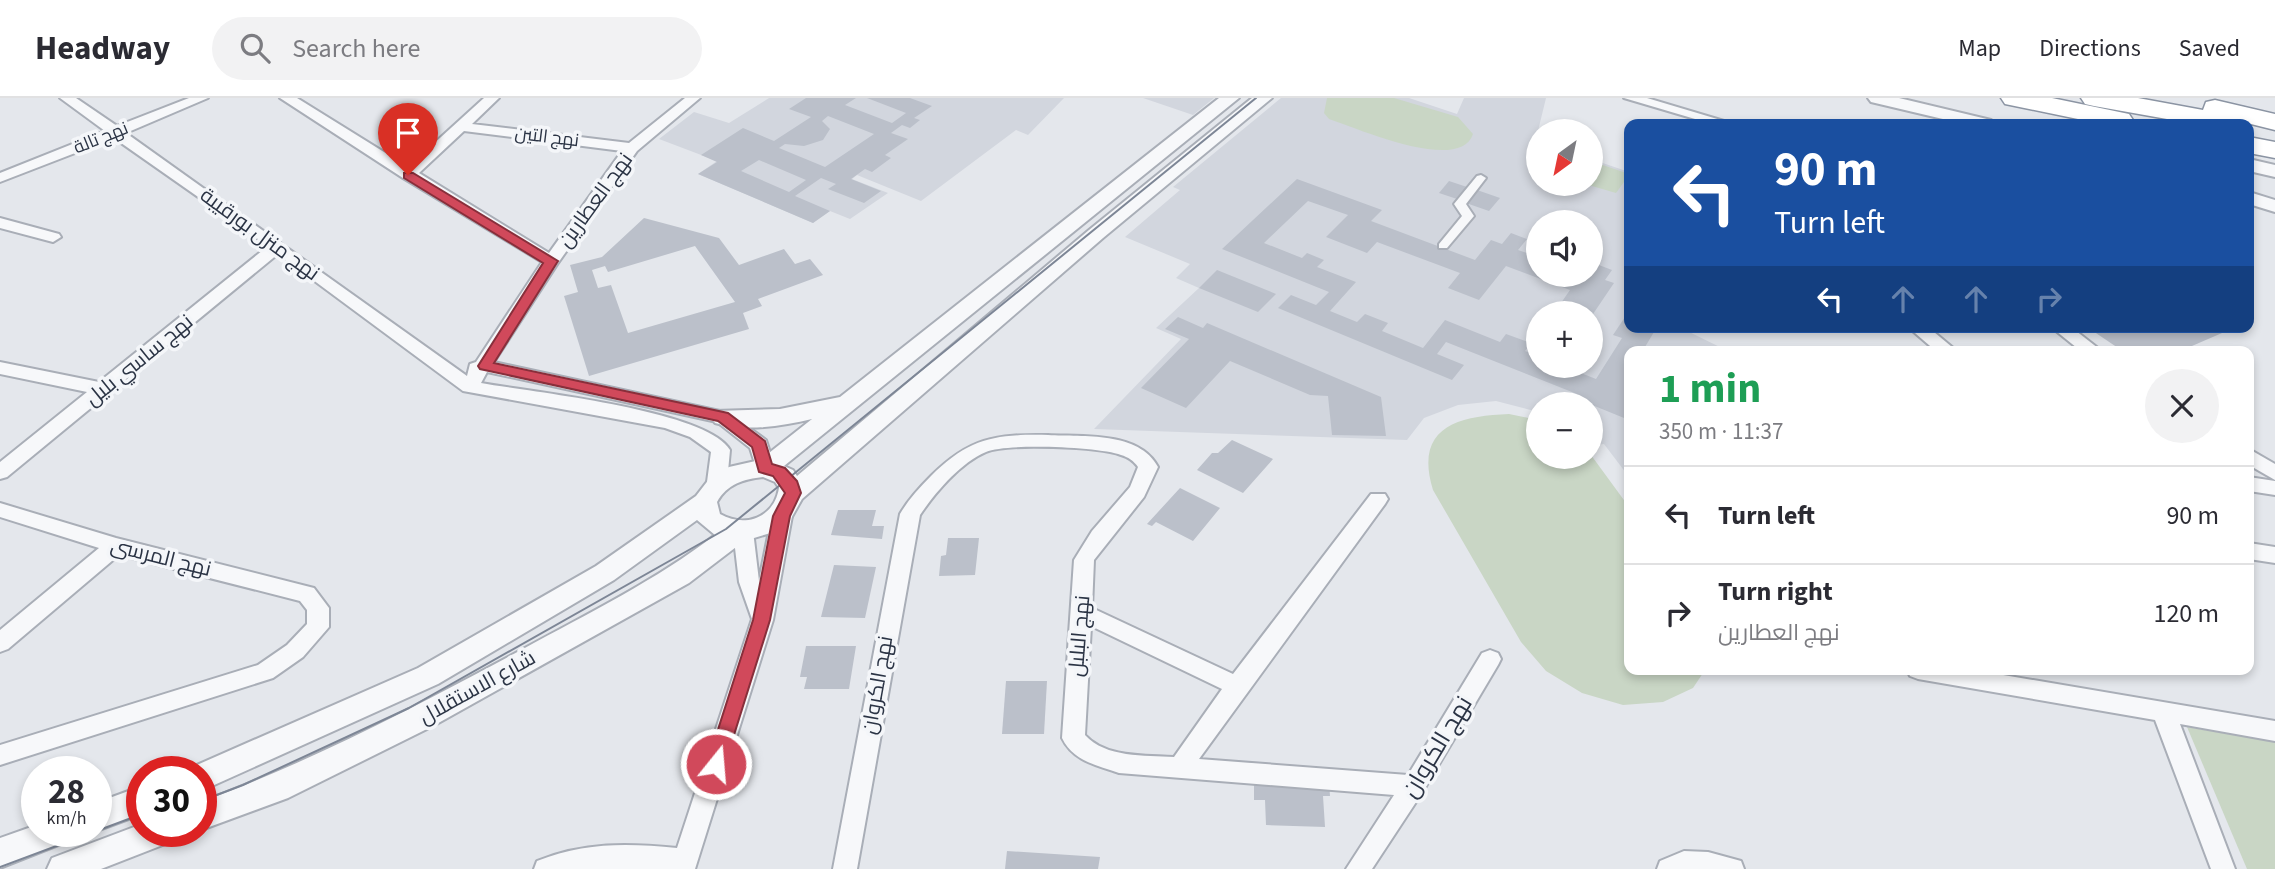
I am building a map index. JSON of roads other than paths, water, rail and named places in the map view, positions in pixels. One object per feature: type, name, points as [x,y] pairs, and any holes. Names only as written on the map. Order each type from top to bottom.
[{"type":"highway","points":[[2002,98],[2089,119]]},
{"type":"highway","points":[[2014,98],[2118,119]]},
{"type":"highway","points":[[2094,98],[2210,119]]},
{"type":"highway","points":[[2181,98],[2275,122]]},
{"type":"highway","points":[[2254,127],[2275,131]]},
{"type":"highway","points":[[2254,146],[2275,150]]},
{"type":"street","name":"نهج منزل بورقيبة","points":[[67,98],[278,246],[469,387]]},
{"type":"street","name":"نهج تالة","points":[[0,178],[201,98]]},
{"type":"street","points":[[287,98],[551,261]]},
{"type":"street","points":[[408,175],[492,98]]},
{"type":"street","name":"نهج العطارين","points":[[469,387],[551,261],[632,148],[693,98]]},
{"type":"street","points":[[765,468],[1230,98]]},
{"type":"street","points":[[546,869],[579,857],[599,854],[685,865],[762,620],[782,516],[793,493],[1096,234],[1263,98]]},
{"type":"street","points":[[1631,98],[1709,119]]},
{"type":"street","points":[[1877,98],[1964,119]]},
{"type":"street","name":"نهج التين","points":[[462,127],[632,148]]},
{"type":"street","points":[[2254,166],[2275,171]]},
{"type":"street","points":[[1443,246],[1468,216],[1460,204],[1481,178]]},
{"type":"street","points":[[2254,200],[2275,206]]},
{"type":"street","points":[[0,223],[53,237]]},
{"type":"street","name":"نهج ساسي بليل","points":[[0,472],[278,246]]},
{"type":"street","points":[[1924,333],[1941,346]]},
{"type":"street","points":[[2067,333],[2086,346]]},
{"type":"street","points":[[451,372],[485,366],[723,417],[759,421],[782,419],[847,401]]},
{"type":"street","points":[[0,368],[103,389]]},
{"type":"street","points":[[469,387],[667,422],[697,432],[721,450],[711,492],[709,519],[716,525],[740,531],[764,526],[782,516]]},
{"type":"street","points":[[723,417],[759,445],[765,468]]},
{"type":"street","name":"نهج البلبل","points":[[917,503],[969,454],[995,443],[1087,444],[1134,452],[1145,460],[1148,467],[1147,477],[1090,545],[1084,560],[1083,614],[1074,689],[1073,738],[1085,751],[1102,759],[1414,786]]},
{"type":"street","points":[[2254,459],[2275,472]]},
{"type":"street","points":[[711,492],[740,470],[765,468],[788,478],[793,493]]},
{"type":"street","points":[[2254,485],[2275,488]]},
{"type":"street","name":"شارع الاستقلال","points":[[217,771],[428,676],[605,573],[711,492]]},
{"type":"street","points":[[1180,767],[1237,686],[1378,499]]},
{"type":"street","name":"نهج الكروان","points":[[845,869],[905,530],[917,503]]},
{"type":"street","name":"نهج المرسى","points":[[0,510],[116,546],[307,594],[318,608],[318,627],[295,651],[265,672],[0,755]]},
{"type":"street","points":[[740,531],[749,582],[762,620]]},
{"type":"street","name":"شارع الاستقلال","points":[[217,810],[277,788],[423,717],[680,576],[740,531]]},
{"type":"street","points":[[0,643],[116,546]]},
{"type":"street","points":[[2254,552],[2275,555]]},
{"type":"street","points":[[1083,614],[1237,686]]},
{"type":"street","name":"نهج الكروان","points":[[1358,869],[1414,786],[1490,659]]},
{"type":"street","points":[[1947,675],[2275,731]]},
{"type":"street","points":[[2164,713],[2223,869]]},
{"type":"street","points":[[0,853],[21,845]]},
{"type":"street","points":[[63,869],[126,845]]},
{"type":"street","points":[[1669,869],[1682,862],[1732,869]]},
{"type":"tram line","points":[[217,795],[409,708],[726,529],[1256,98]]},
{"type":"tram line","points":[[0,867],[126,820]]}]
